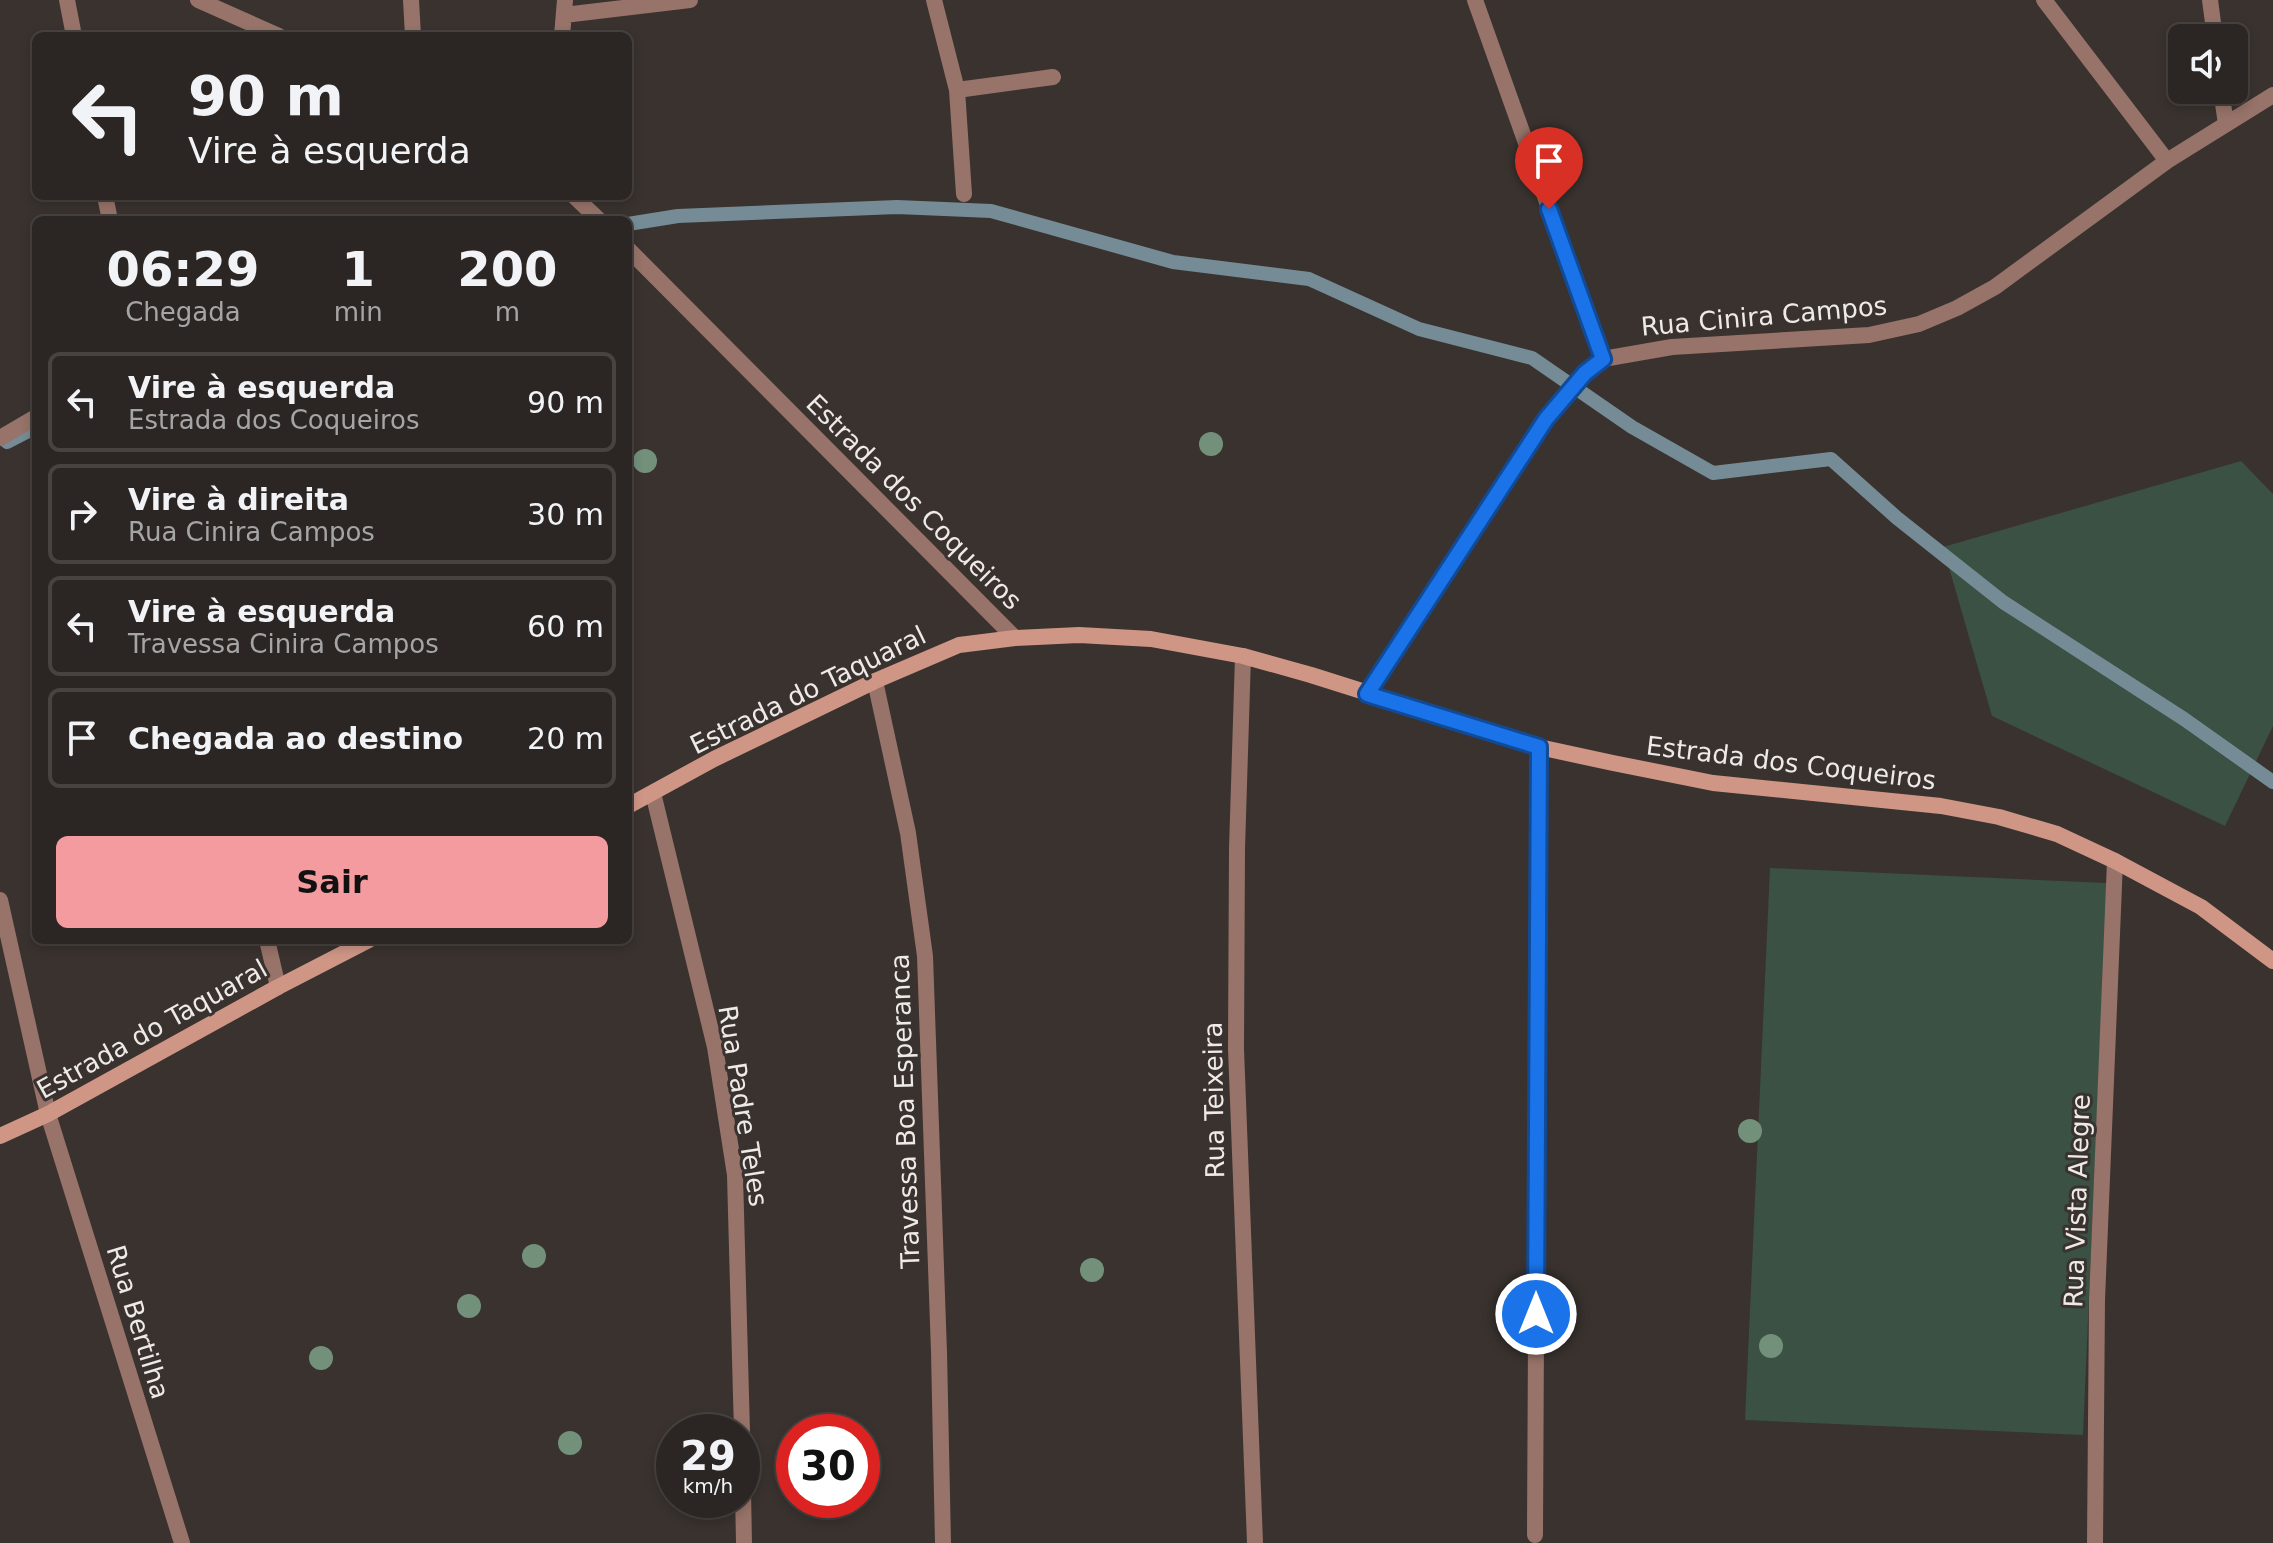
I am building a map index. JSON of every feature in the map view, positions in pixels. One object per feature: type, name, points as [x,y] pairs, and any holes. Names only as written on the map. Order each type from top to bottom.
[{"type":"street","points":[[67,0],[73,32]]},
{"type":"street","points":[[198,0],[270,32]]},
{"type":"street","points":[[411,0],[413,32]]},
{"type":"street","points":[[562,32],[564,8],[690,0]]},
{"type":"street","points":[[934,0],[957,90],[964,194]]},
{"type":"street","points":[[1475,0],[1603,359]]},
{"type":"street","points":[[2044,0],[2167,161]]},
{"type":"street","points":[[2210,0],[2213,24]]},
{"type":"street","points":[[957,90],[1053,77]]},
{"type":"street","name":"Rua Cinira Campos","points":[[1367,694],[1546,419],[1585,373],[1603,359],[1672,347],[1869,335],[1919,324],[1995,287],[2167,161],[2273,95]]},
{"type":"street","points":[[2223,104],[2226,124]]},
{"type":"street","points":[[578,200],[594,215]]},
{"type":"street","name":"Estrada dos Coqueiros","points":[[632,253],[1015,638],[1079,635],[1151,639],[1243,656],[1539,747],[1713,783],[1941,806],[1999,817],[2057,834],[2115,861],[2201,907],[2273,961]]},
{"type":"street","points":[[0,438],[32,419]]},
{"type":"street","name":"Estrada do Taquaral","points":[[632,804],[714,759],[875,681],[959,645],[1015,638]]},
{"type":"street","name":"Rua Teixeira","points":[[1243,656],[1237,849],[1236,1049],[1255,1543]]},
{"type":"street","name":"Travessa Boa Esperanca","points":[[875,681],[908,833],[925,956],[943,1543]]},
{"type":"street","points":[[1535,1535],[1539,747]]},
{"type":"street","name":"Rua Padre Teles","points":[[653,793],[715,1047],[735,1175],[742,1414]]},
{"type":"street","name":"Rua Vista Alegre","points":[[2095,1543],[2097,1300],[2115,861]]},
{"type":"street","name":"Rua Bertilha","points":[[0,900],[48,1114],[182,1543]]},
{"type":"street","points":[[268,944],[278,987]]},
{"type":"street","name":"Estrada do Taquaral","points":[[0,1136],[48,1114],[361,944]]},
{"type":"street","points":[[744,1518],[744,1543]]},
{"type":"green space","points":[[2241,461],[2273,494],[2273,726],[2225,826],[1992,716],[1943,547]]},
{"type":"green space","points":[[1770,868],[2107,883],[2083,1435],[1745,1420]]},
{"type":"waterway","points":[[632,223],[678,216],[897,207],[991,211],[1173,262],[1309,279],[1419,329],[1532,358],[1632,427],[1713,473],[1831,459],[1897,518],[2003,602],[2184,719],[2273,782]]},
{"type":"waterway","points":[[7,442],[32,429]]},
{"type":"route","points":[[1536,1314],[1539,747],[1367,694],[1546,419],[1585,373],[1603,359],[1549,209]]}]
